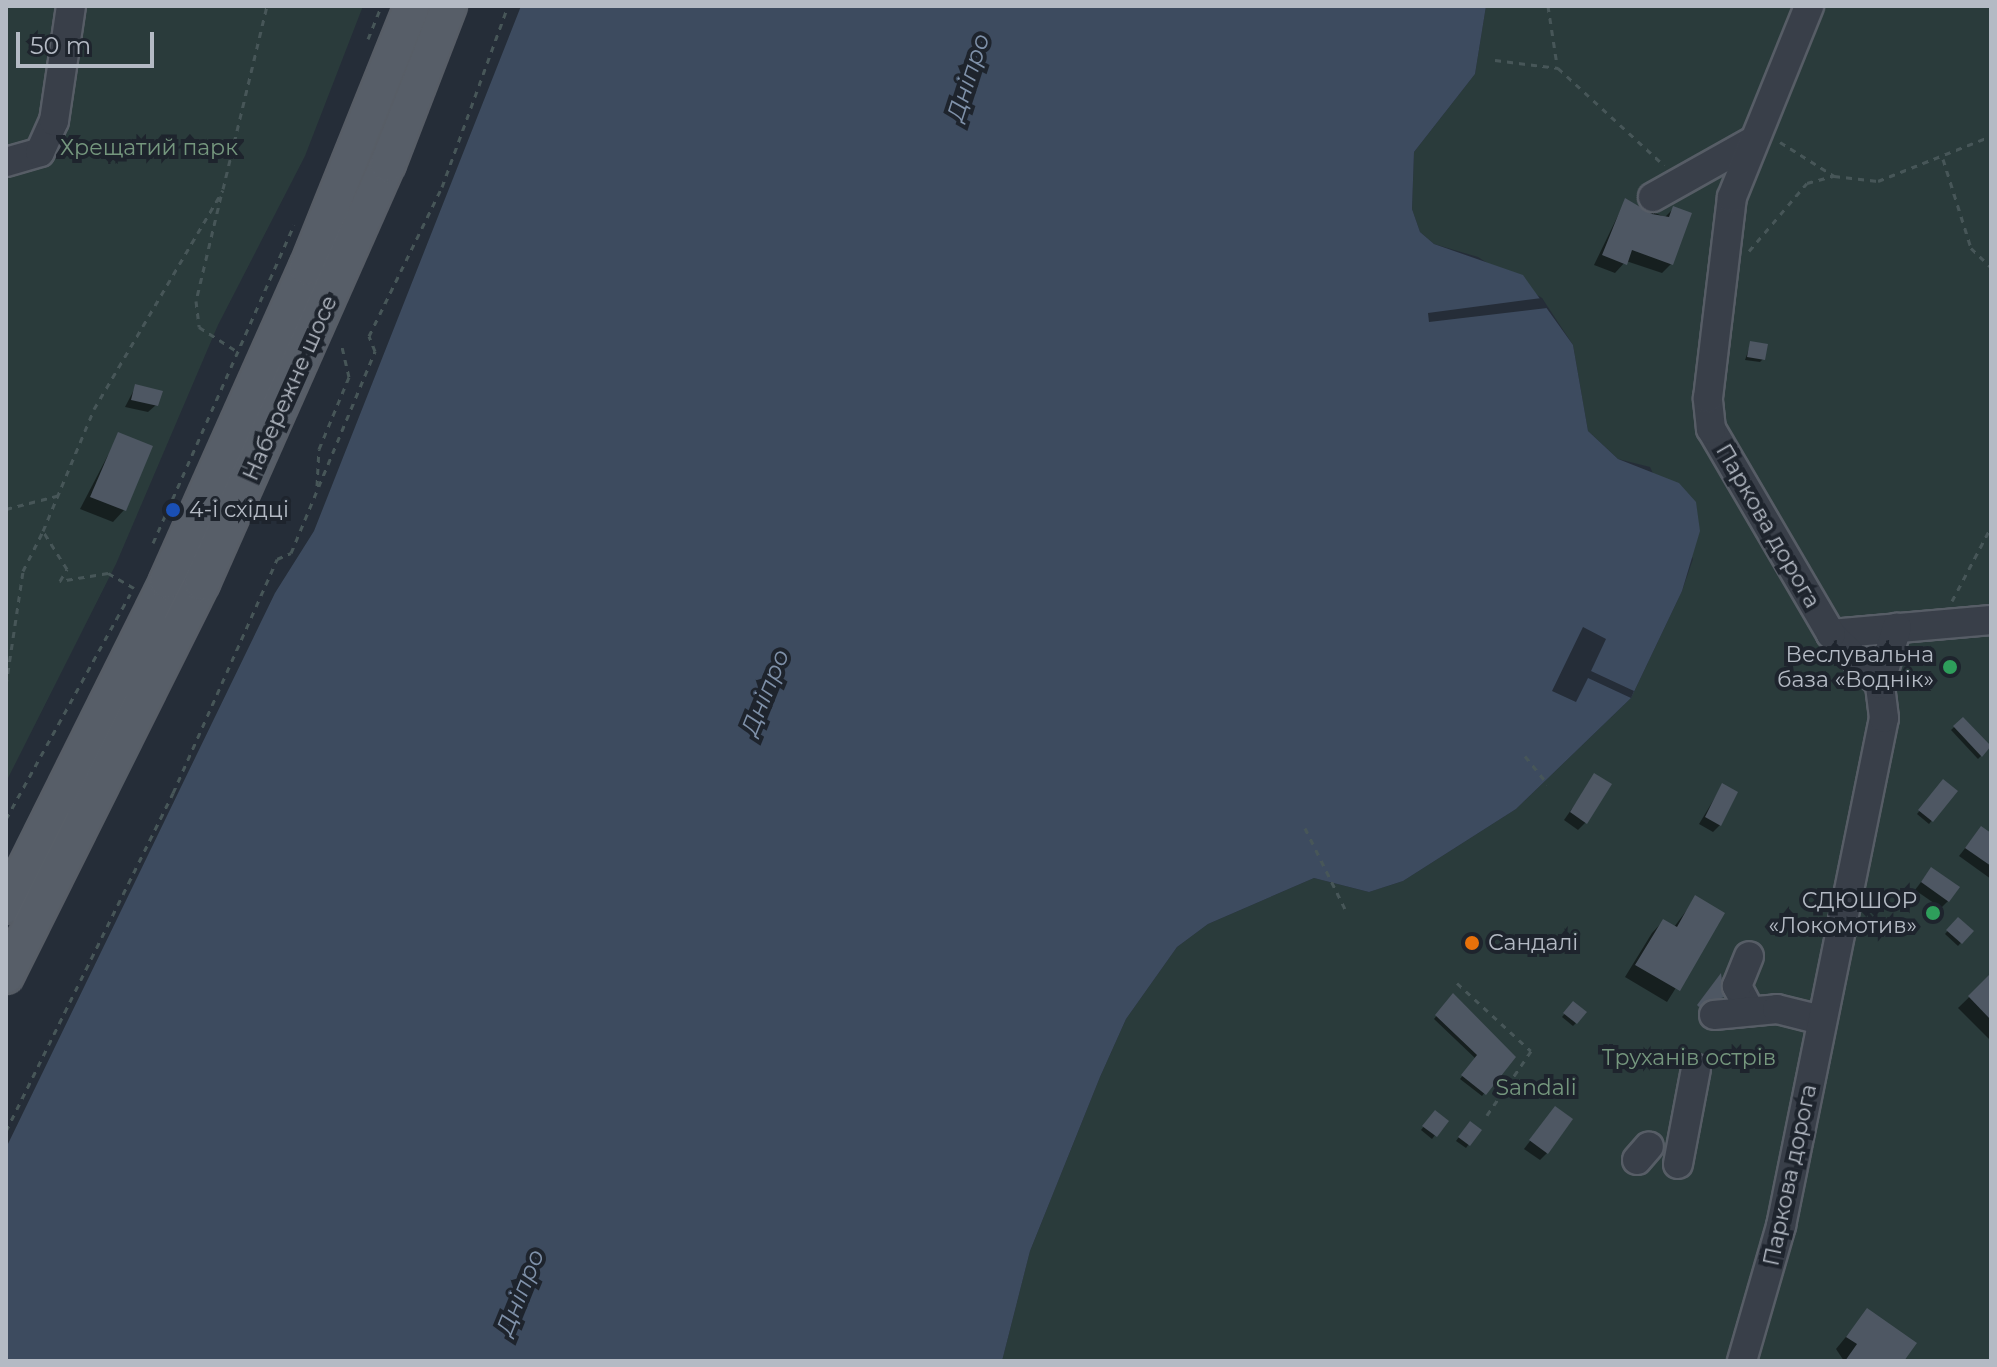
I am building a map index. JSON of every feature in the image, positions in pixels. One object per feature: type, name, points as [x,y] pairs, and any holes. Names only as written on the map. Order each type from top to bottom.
[{"type":"main road","name":"Набережне шосе","points":[[6,906],[167,581],[307,267],[412,6]]},
{"type":"main road","name":"Набережне шосе","points":[[6,976],[202,583],[388,164],[449,6]]},
{"type":"street","points":[[6,162],[40,152],[50,131],[71,6]]},
{"type":"street","name":"Паркова дорога","points":[[1742,1361],[1781,1226],[1884,718],[1880,684],[1831,634],[1711,429],[1708,398],[1732,197],[1754,135],[1809,6]]},
{"type":"street","points":[[1653,197],[1754,135]]},
{"type":"street","points":[[1831,634],[1991,620]]},
{"type":"street","points":[[1880,684],[1897,627]]},
{"type":"street","points":[[1749,956],[1737,986],[1749,1009]]},
{"type":"street","points":[[1714,1015],[1749,1009],[1821,1020]]},
{"type":"street","points":[[1678,1164],[1696,1069]]},
{"type":"path","points":[[236,350],[199,327],[196,301],[267,6]]},
{"type":"path","points":[[364,50],[381,6]]},
{"type":"path","points":[[6,1131],[316,490],[375,351],[369,336],[442,187],[508,6]]},
{"type":"path","points":[[1548,6],[1558,68]]},
{"type":"path","points":[[1495,60],[1558,68],[1660,163],[1687,176]]},
{"type":"path","points":[[1754,135],[1834,176],[1878,181],[1943,159],[1991,136]]},
{"type":"path","points":[[1943,159],[1971,248],[1991,267]]},
{"type":"path","points":[[1723,289],[1807,183],[1834,176]]},
{"type":"path","points":[[6,685],[23,571],[60,495],[108,382],[223,190]]},
{"type":"path","points":[[146,559],[300,211]]},
{"type":"path","points":[[316,490],[319,449],[349,377],[342,347]]},
{"type":"path","points":[[6,509],[60,495]]},
{"type":"path","points":[[1941,622],[1991,527]]},
{"type":"path","points":[[43,531],[67,569],[60,581],[108,573],[134,587]]},
{"type":"path","points":[[6,819],[140,573]]},
{"type":"path","points":[[1525,756],[1548,784]]},
{"type":"path","points":[[1305,828],[1345,909]]},
{"type":"path","points":[[1457,983],[1531,1051],[1487,1115]]},
{"type":"green space","name":"Хрещатий парк","points":[[6,6],[363,6],[305,156],[218,325],[116,564],[6,782]]},
{"type":"green space","name":"Труханів острів","points":[[1486,6],[1991,6],[1991,1361],[1002,1361],[1030,1251],[1100,1077],[1126,1019],[1177,947],[1208,924],[1314,878],[1369,892],[1403,881],[1516,809],[1631,698],[1682,591],[1693,559],[1650,467],[1618,459],[1588,431],[1573,345],[1542,298],[1478,257],[1434,244],[1420,232],[1412,209],[1414,152],[1475,74]]},
{"type":"water","name":"Дніпро","points":[[521,6],[1486,6],[1475,74],[1414,152],[1412,209],[1420,232],[1434,244],[1523,275],[1573,345],[1588,431],[1618,459],[1679,483],[1696,502],[1700,531],[1682,591],[1631,698],[1516,809],[1403,881],[1369,892],[1314,878],[1208,924],[1177,947],[1126,1019],[1100,1077],[1030,1251],[1002,1361],[6,1361],[6,1148],[275,593],[314,531]]},
{"type":"pier","points":[[1542,298],[1547,308],[1429,322],[1428,313]]},
{"type":"pier","points":[[1583,627],[1606,639],[1591,671],[1634,691],[1631,698],[1588,678],[1576,702],[1552,691]]},
{"type":"building","points":[[1625,198],[1652,214],[1669,217],[1673,206],[1692,213],[1673,265],[1632,250],[1627,265],[1602,255]]},
{"type":"building","points":[[1750,341],[1768,344],[1765,360],[1747,357]]},
{"type":"building","points":[[135,384],[163,391],[158,406],[131,400]]},
{"type":"building","points":[[118,432],[153,446],[126,511],[90,497]]},
{"type":"building","points":[[1963,717],[1991,746],[1982,757],[1953,726]]},
{"type":"building","points":[[1594,773],[1612,784],[1587,824],[1570,812]]},
{"type":"building","points":[[1943,779],[1958,791],[1933,822],[1918,810]]},
{"type":"building","points":[[1722,783],[1738,792],[1721,826],[1705,817]]},
{"type":"building","points":[[1981,826],[1991,833],[1991,866],[1965,848]]},
{"type":"building","points":[[1931,867],[1960,887],[1949,902],[1921,882]]},
{"type":"building","points":[[1695,895],[1725,913],[1680,991],[1635,965],[1663,919],[1677,927]]},
{"type":"building","points":[[1958,917],[1974,931],[1962,944],[1946,930]]},
{"type":"building","points":[[1721,973],[1724,997],[1699,1007],[1697,1005]]},
{"type":"building","points":[[1991,973],[1991,1020],[1968,996]]},
{"type":"building","points":[[1453,993],[1516,1057],[1486,1095],[1461,1075],[1477,1055],[1435,1015]]},
{"type":"building","points":[[1573,1001],[1587,1012],[1577,1024],[1563,1013]]},
{"type":"building","points":[[1555,1106],[1573,1119],[1548,1154],[1529,1140]]},
{"type":"building","points":[[1435,1110],[1449,1121],[1437,1137],[1422,1126]]},
{"type":"building","points":[[1470,1121],[1482,1130],[1470,1146],[1458,1137]]},
{"type":"building","points":[[1867,1308],[1917,1343],[1904,1361],[1845,1361],[1857,1344],[1846,1337]]},
{"type":"place","name":"4-і східці","points":[[173,510]]},
{"type":"place","name":"Веслувальна база «Воднік»","points":[[1950,667]]},
{"type":"place","name":"СДЮШОР «Локомотив»","points":[[1933,913]]},
{"type":"place","name":"Сандалі","points":[[1472,943]]},
{"type":"park label","name":"Sandali","points":[[1536,1088]]}]
